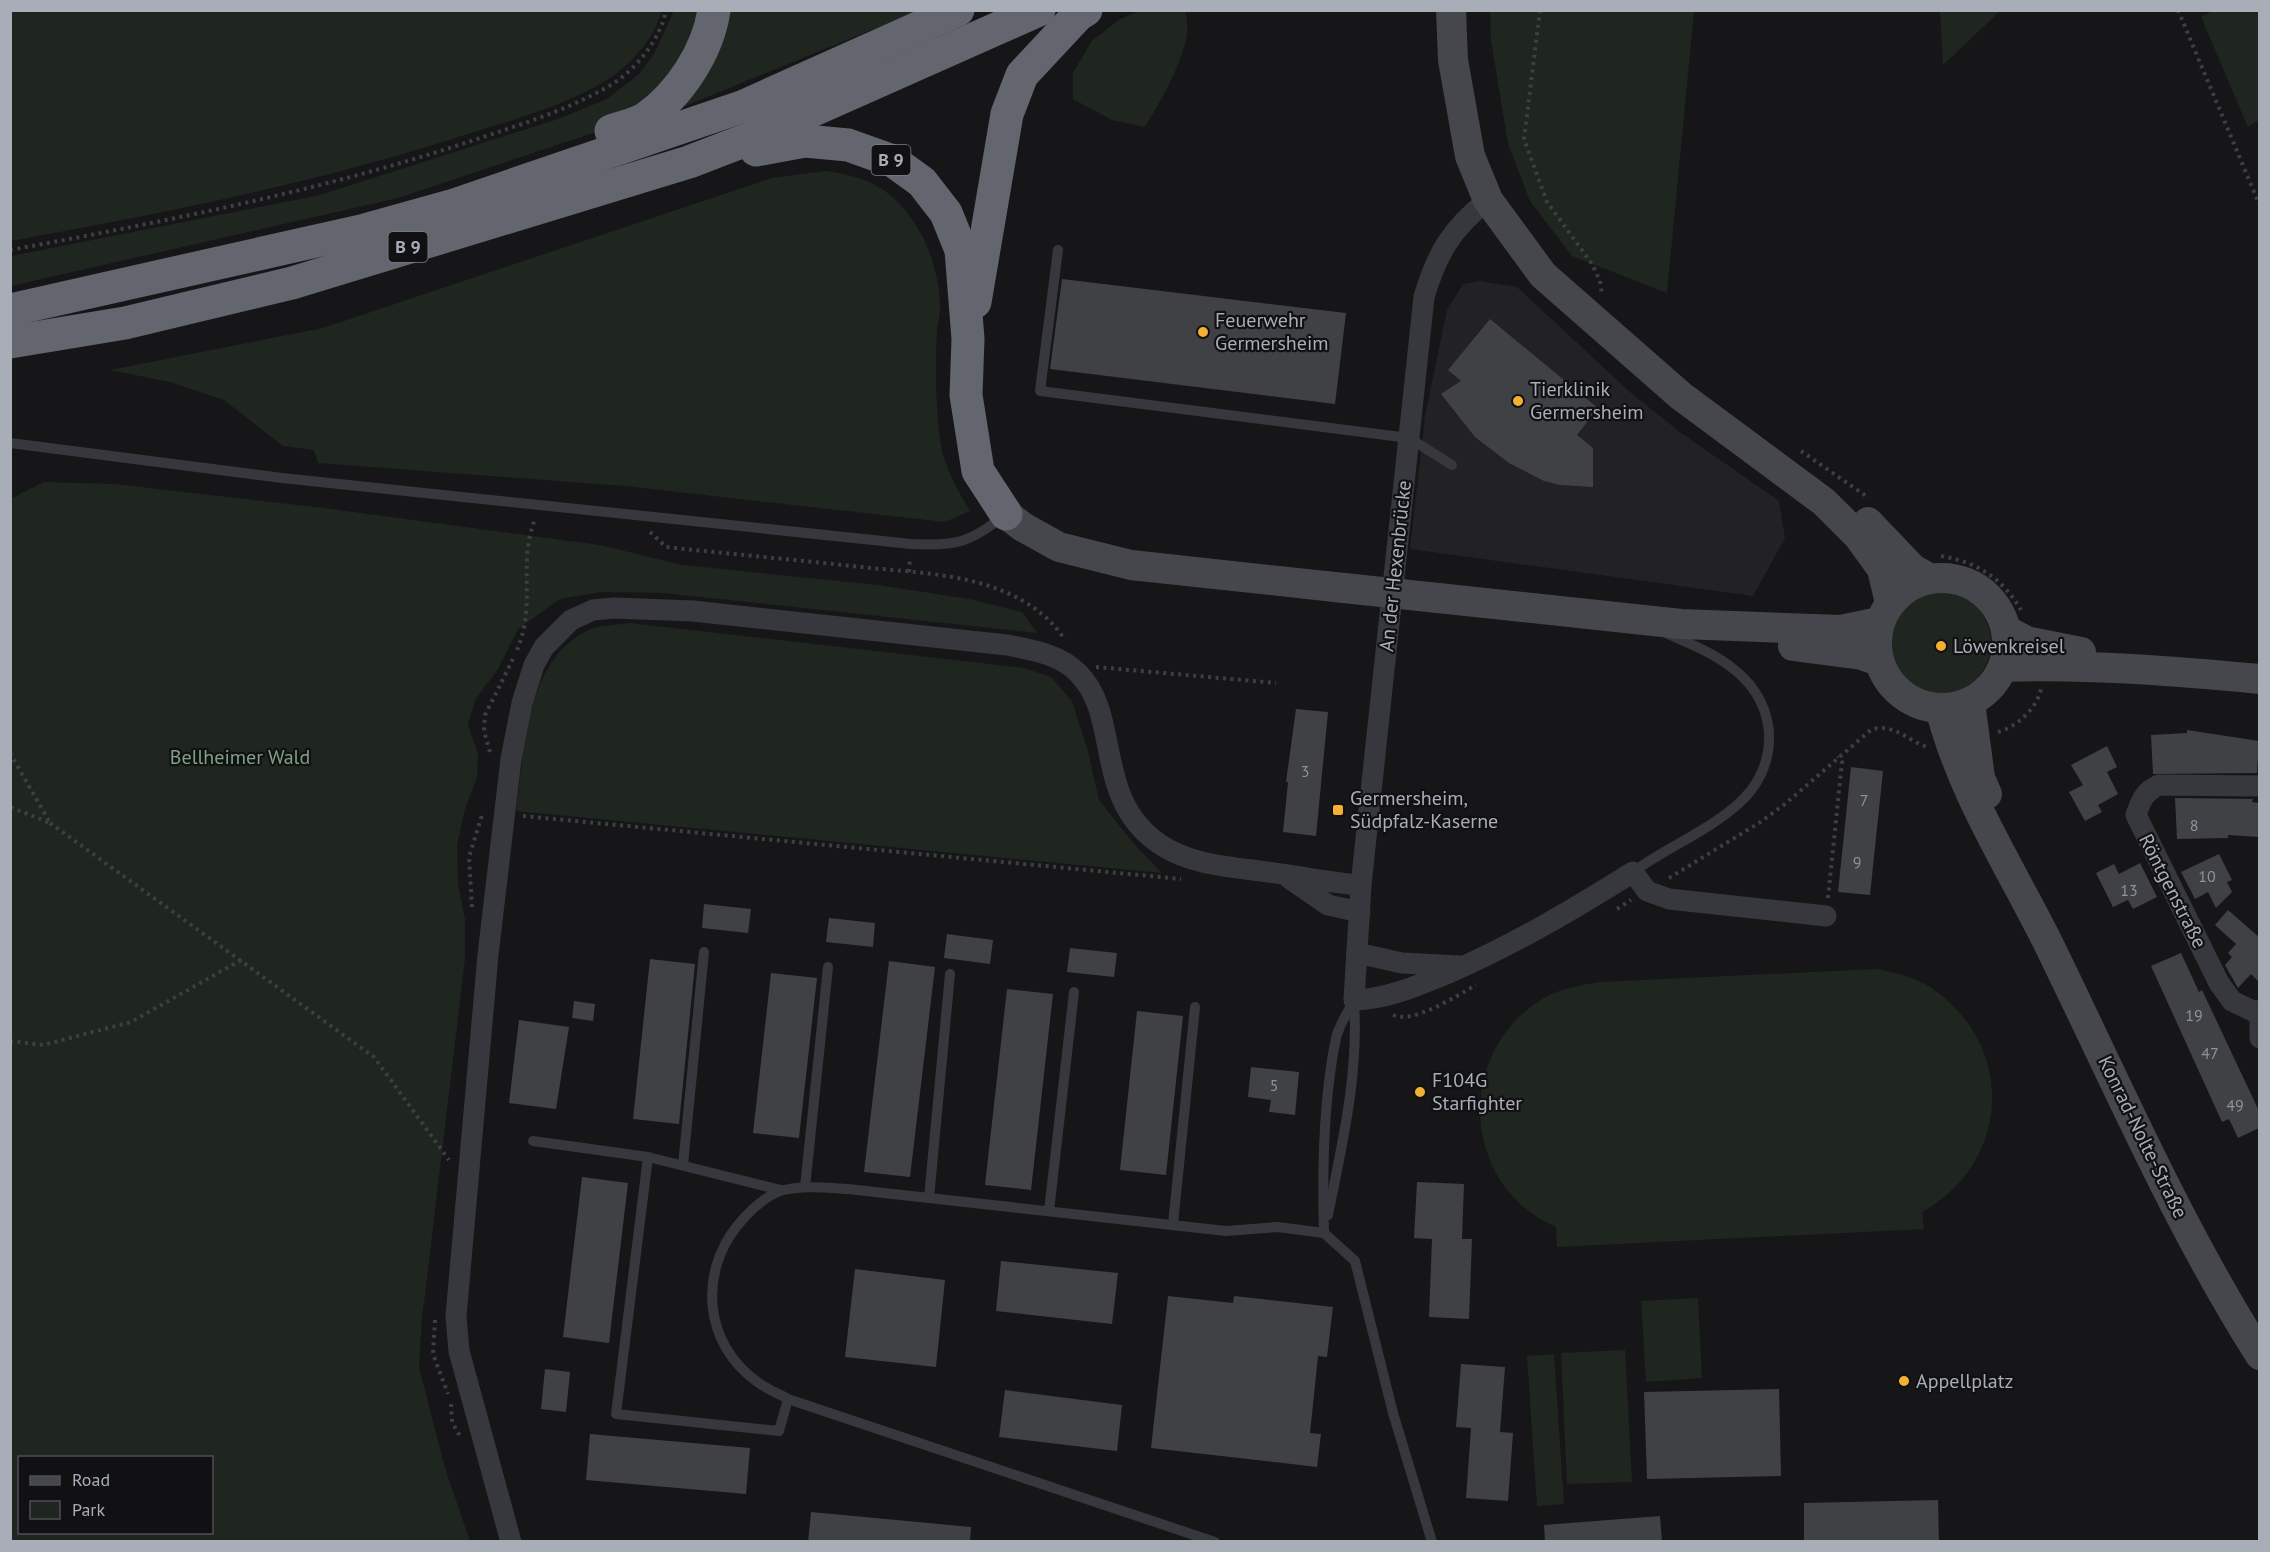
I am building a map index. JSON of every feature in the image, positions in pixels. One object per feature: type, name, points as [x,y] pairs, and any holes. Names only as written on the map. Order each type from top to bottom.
[{"type":"highway","points":[[452,206],[459,189],[645,118],[686,79],[711,29],[714,10]]},
{"type":"highway","name":"B 9","points":[[10,310],[365,230],[452,206],[744,105],[958,10]]},
{"type":"highway","name":"B 9","points":[[10,342],[124,323],[292,283],[689,162],[746,140],[1039,10]]},
{"type":"highway","name":"B 9","points":[[968,339],[986,252],[1007,114],[1022,75],[1078,15],[1086,10]]},
{"type":"highway","name":"B 9","points":[[689,162],[805,141],[848,145],[893,161],[922,182],[946,213],[961,250],[968,339],[966,395],[978,471],[1006,514]]},
{"type":"main road","points":[[1451,10],[1453,60],[1470,156],[1488,200],[1543,275],[1681,396],[1824,502],[1858,536],[1882,569],[1884,613],[1876,641],[1879,661],[1888,680],[1902,694],[1920,704],[1940,708],[1970,702],[1984,693],[2002,667],[2014,621]]},
{"type":"main road","points":[[1725,429],[1804,473],[1835,494],[1862,516],[1913,569],[1934,567],[1946,577],[1978,588],[2000,614],[2014,621],[2026,641],[2181,672]]},
{"type":"main road","name":"B 9","points":[[1006,514],[1023,527],[1059,547],[1131,565],[1681,624],[1840,630],[1884,613],[1934,567]]},
{"type":"main road","name":"B 9","points":[[1681,624],[1776,645],[1862,655],[1879,661]]},
{"type":"main road","points":[[2002,667],[2043,666],[2181,672],[2259,679]]},
{"type":"main road","name":"Konrad-Nolte-Straße","points":[[1970,702],[1980,778],[2034,914]]},
{"type":"main road","name":"Konrad-Nolte-Straße","points":[[1940,708],[1950,746],[1964,780],[2034,914],[2198,1249],[2229,1307],[2259,1355]]},
{"type":"street","name":"An der Hexenbrücke","points":[[1354,1000],[1361,885],[1424,297],[1434,263],[1467,217],[1488,200]]},
{"type":"street","points":[[511,1542],[456,1334],[488,955],[520,714],[534,665],[556,633],[571,620],[592,610],[684,611],[1007,645],[1043,652],[1078,673],[1095,698],[1115,783],[1127,809],[1143,830],[1162,845],[1202,862],[1361,885]]},
{"type":"street","name":"Röntgenstraße","points":[[2258,1012],[2232,1001],[2219,983],[2136,815],[2149,789],[2159,785],[2259,786]]},
{"type":"street","points":[[1354,1000],[1375,999],[1414,988],[1522,939],[1638,868],[1647,891],[1669,899],[1826,916]]},
{"type":"street","points":[[1282,874],[1328,905],[1360,912]]},
{"type":"street","points":[[1357,953],[1402,963],[1463,966]]},
{"type":"street","points":[[2258,1012],[2259,1038]]},
{"type":"lane","points":[[1058,250],[1040,391],[1409,438],[1452,465]]},
{"type":"lane","points":[[10,443],[282,478],[910,544],[952,545],[970,540],[1006,514]]},
{"type":"lane","points":[[1637,620],[1692,644],[1736,670],[1750,683],[1766,712],[1772,734],[1766,765],[1738,805],[1638,868]]},
{"type":"lane","points":[[683,1165],[704,952]]},
{"type":"lane","points":[[805,1187],[828,967]]},
{"type":"lane","points":[[928,1198],[950,974]]},
{"type":"lane","points":[[1049,1211],[1074,992]]},
{"type":"lane","points":[[1324,1233],[1322,1172],[1328,1104],[1337,1036],[1354,1000]]},
{"type":"lane","points":[[1324,1233],[1352,1096],[1356,1038],[1354,1000]]},
{"type":"lane","points":[[1173,1224],[1195,1007]]},
{"type":"lane","points":[[533,1141],[648,1157],[782,1190],[805,1187],[928,1198],[1226,1231],[1278,1227],[1324,1233],[1355,1261],[1393,1413],[1432,1542]]},
{"type":"lane","points":[[648,1157],[616,1414],[779,1431],[788,1399]]},
{"type":"lane","points":[[782,1190],[761,1203],[723,1244],[713,1271],[711,1303],[718,1334],[733,1358],[755,1380],[788,1399],[1215,1542]]},
{"type":"path","points":[[10,250],[120,230],[370,174],[519,125],[614,82],[636,64],[653,42],[666,10]]},
{"type":"path","points":[[1540,10],[1524,140],[1547,202],[1592,264],[1600,281]]},
{"type":"path","points":[[2178,10],[2259,206]]},
{"type":"path","points":[[1594,295],[1603,302]]},
{"type":"path","points":[[1797,449],[1875,503]]},
{"type":"path","points":[[635,516],[666,547],[909,572],[964,580],[1005,592],[1055,624],[1066,641],[1078,673],[1090,667],[1103,666],[1276,683]]},
{"type":"path","points":[[1934,567],[1968,562],[1989,573],[2007,590],[2014,621]]},
{"type":"path","points":[[1993,734],[2018,723],[2040,696],[2042,685]]},
{"type":"path","points":[[1647,891],[1759,823],[1785,804],[1864,734],[1880,727],[1896,730],[1930,748]]},
{"type":"path","points":[[10,753],[50,823]]},
{"type":"path","points":[[1826,916],[1842,762],[1838,756]]},
{"type":"path","points":[[10,807],[50,823],[374,1057],[454,1167],[469,1170]]},
{"type":"path","points":[[505,814],[1183,879]]},
{"type":"path","points":[[10,1041],[43,1045],[131,1022],[241,960]]},
{"type":"shaded area","points":[[1479,281],[1517,287],[1630,392],[1680,432],[1779,501],[1785,538],[1753,596],[1410,549],[1425,416],[1447,310],[1463,284]]},
{"type":"green space","points":[[11,10],[661,11],[654,30],[642,49],[618,72],[594,88],[542,110],[358,167],[242,195],[11,241]]},
{"type":"green space","points":[[1184,10],[1187,22],[1182,53],[1168,87],[1145,127],[1112,120],[1073,99],[1073,73],[1092,41],[1120,19],[1140,11]]},
{"type":"green space","points":[[1940,10],[2000,10],[2000,11],[1943,65]]},
{"type":"green space","points":[[674,11],[706,11],[690,57],[620,124],[398,198],[11,286],[11,256],[320,195],[558,119],[607,99],[638,75],[654,54]]},
{"type":"green space","points":[[723,11],[918,11],[673,111]]},
{"type":"green space","points":[[1490,11],[1694,11],[1667,293],[1572,256],[1530,201],[1508,144],[1491,40]]},
{"type":"green space","points":[[2213,11],[2259,11],[2259,120],[2248,127],[2201,17]]},
{"type":"green space","points":[[826,171],[862,179],[882,189],[895,199],[916,225],[930,255],[935,271],[940,306],[936,377],[941,445],[949,472],[970,511],[945,522],[625,486],[318,463],[314,450],[283,446],[224,400],[170,382],[110,370],[323,328],[772,178]]},
{"type":"green space","name":"Bellheimer Wald","points":[[44,482],[115,484],[324,508],[600,545],[682,565],[878,585],[969,599],[1022,612],[1037,633],[663,593],[601,592],[560,599],[518,629],[498,669],[475,700],[468,725],[478,754],[477,777],[465,809],[457,845],[458,885],[465,919],[465,959],[422,1319],[419,1367],[445,1468],[470,1541],[11,1541],[10,499]]},
{"type":"green space","points":[[1940,592],[1960,596],[1976,607],[1987,623],[1991,643],[1987,663],[1976,679],[1960,690],[1940,694],[1920,690],[1904,679],[1893,663],[1889,643],[1893,623],[1904,607],[1920,596]]},
{"type":"green space","points":[[630,623],[1024,668],[1051,677],[1072,701],[1088,751],[1099,800],[1134,844],[1162,873],[516,811],[526,736],[532,710],[540,685],[552,662],[568,644],[593,628]]},
{"type":"green space","points":[[1877,969],[1920,981],[1933,989],[1960,1013],[1979,1041],[1989,1072],[1992,1104],[1986,1135],[1973,1164],[1951,1191],[1922,1212],[1924,1229],[1557,1247],[1556,1227],[1524,1207],[1501,1181],[1486,1150],[1480,1117],[1483,1083],[1494,1050],[1515,1021],[1544,998],[1564,989],[1601,982]]},
{"type":"green space","points":[[1698,1298],[1702,1378],[1646,1382],[1641,1301]]},
{"type":"green space","points":[[1625,1350],[1632,1482],[1567,1484],[1561,1353]]},
{"type":"green space","points":[[1554,1354],[1564,1504],[1537,1506],[1527,1356]]},
{"type":"building","points":[[1062,279],[1346,313],[1335,404],[1050,369]]},
{"type":"building","name":"Tierklinik Germersheim","points":[[1490,319],[1598,408],[1577,435],[1593,448],[1593,487],[1560,485],[1544,481],[1509,463],[1475,437],[1441,394],[1461,381],[1448,370]]},
{"type":"building","points":[[1296,709],[1328,712],[1316,836],[1283,832],[1288,782],[1286,782]]},
{"type":"building","points":[[2187,730],[2259,741],[2257,773],[2153,774],[2151,735],[2187,733]]},
{"type":"building","points":[[2107,746],[2117,767],[2107,772],[2118,794],[2098,805],[2102,812],[2085,821],[2069,792],[2083,785],[2071,765]]},
{"type":"building","points":[[1851,767],[1883,771],[1870,895],[1838,892]]},
{"type":"building","points":[[2175,798],[2253,799],[2252,802],[2259,803],[2259,837],[2228,835],[2228,838],[2177,839]]},
{"type":"building","points":[[2219,854],[2232,880],[2227,882],[2232,892],[2216,908],[2208,892],[2195,899],[2181,872]]},
{"type":"building","points":[[2140,863],[2157,897],[2133,909],[2128,900],[2113,907],[2096,873],[2114,864],[2119,874]]},
{"type":"building","points":[[704,904],[751,909],[748,933],[702,928]]},
{"type":"building","points":[[2228,910],[2259,937],[2259,982],[2251,974],[2238,988],[2225,965],[2232,957],[2228,953],[2236,944],[2215,925]]},
{"type":"building","points":[[829,918],[875,923],[873,947],[826,942]]},
{"type":"building","points":[[947,934],[993,940],[990,964],[944,958]]},
{"type":"building","points":[[1070,948],[1117,953],[1114,977],[1067,972]]},
{"type":"building","points":[[2181,953],[2199,992],[2202,990],[2259,1111],[2259,1128],[2238,1138],[2229,1119],[2222,1122],[2151,966]]},
{"type":"building","points":[[650,959],[695,964],[679,1124],[633,1119]]},
{"type":"building","points":[[889,961],[935,967],[910,1177],[864,1172]]},
{"type":"building","points":[[771,973],[817,978],[799,1138],[753,1133]]},
{"type":"building","points":[[1007,989],[1053,994],[1031,1190],[985,1185]]},
{"type":"building","points":[[574,1001],[595,1004],[593,1021],[572,1018]]},
{"type":"building","points":[[1137,1011],[1183,1016],[1166,1175],[1120,1170]]},
{"type":"building","points":[[519,1020],[569,1027],[556,1109],[509,1103]]},
{"type":"building","points":[[1251,1067],[1299,1072],[1295,1115],[1269,1112],[1271,1100],[1248,1097]]},
{"type":"building","points":[[582,1177],[628,1183],[609,1343],[563,1337]]},
{"type":"building","points":[[1417,1182],[1464,1184],[1462,1239],[1472,1239],[1469,1319],[1429,1317],[1432,1239],[1414,1238]]},
{"type":"building","points":[[1001,1261],[1118,1273],[1112,1324],[996,1311]]},
{"type":"building","points":[[855,1269],[945,1280],[936,1367],[845,1357]]},
{"type":"building","points":[[1168,1296],[1233,1303],[1234,1296],[1333,1307],[1327,1357],[1318,1356],[1310,1433],[1321,1434],[1317,1467],[1151,1448]]},
{"type":"building","points":[[1461,1364],[1505,1367],[1500,1432],[1513,1433],[1508,1501],[1466,1498],[1471,1428],[1456,1427]]},
{"type":"building","points":[[545,1369],[570,1372],[566,1412],[541,1409]]},
{"type":"building","points":[[1779,1389],[1781,1476],[1647,1479],[1644,1392]]},
{"type":"building","points":[[1005,1390],[1122,1405],[1117,1451],[999,1437]]},
{"type":"building","points":[[590,1434],[750,1448],[746,1494],[586,1480]]},
{"type":"building","points":[[1938,1500],[1939,1542],[1804,1542],[1804,1503]]},
{"type":"building","points":[[811,1512],[971,1527],[970,1542],[808,1542]]},
{"type":"building","points":[[1660,1516],[1662,1542],[1545,1542],[1544,1525]]},
{"type":"place","name":"Feuerwehr Germersheim","points":[[1203,332]]},
{"type":"place","name":"Tierklinik Germersheim","points":[[1518,401]]},
{"type":"place","name":"Löwenkreisel","points":[[1941,646]]},
{"type":"place","name":"Germersheim, Südpfalz-Kaserne","points":[[1338,810]]},
{"type":"place","name":"F104G Starfighter","points":[[1420,1092]]},
{"type":"place","name":"Appellplatz","points":[[1904,1381]]}]
